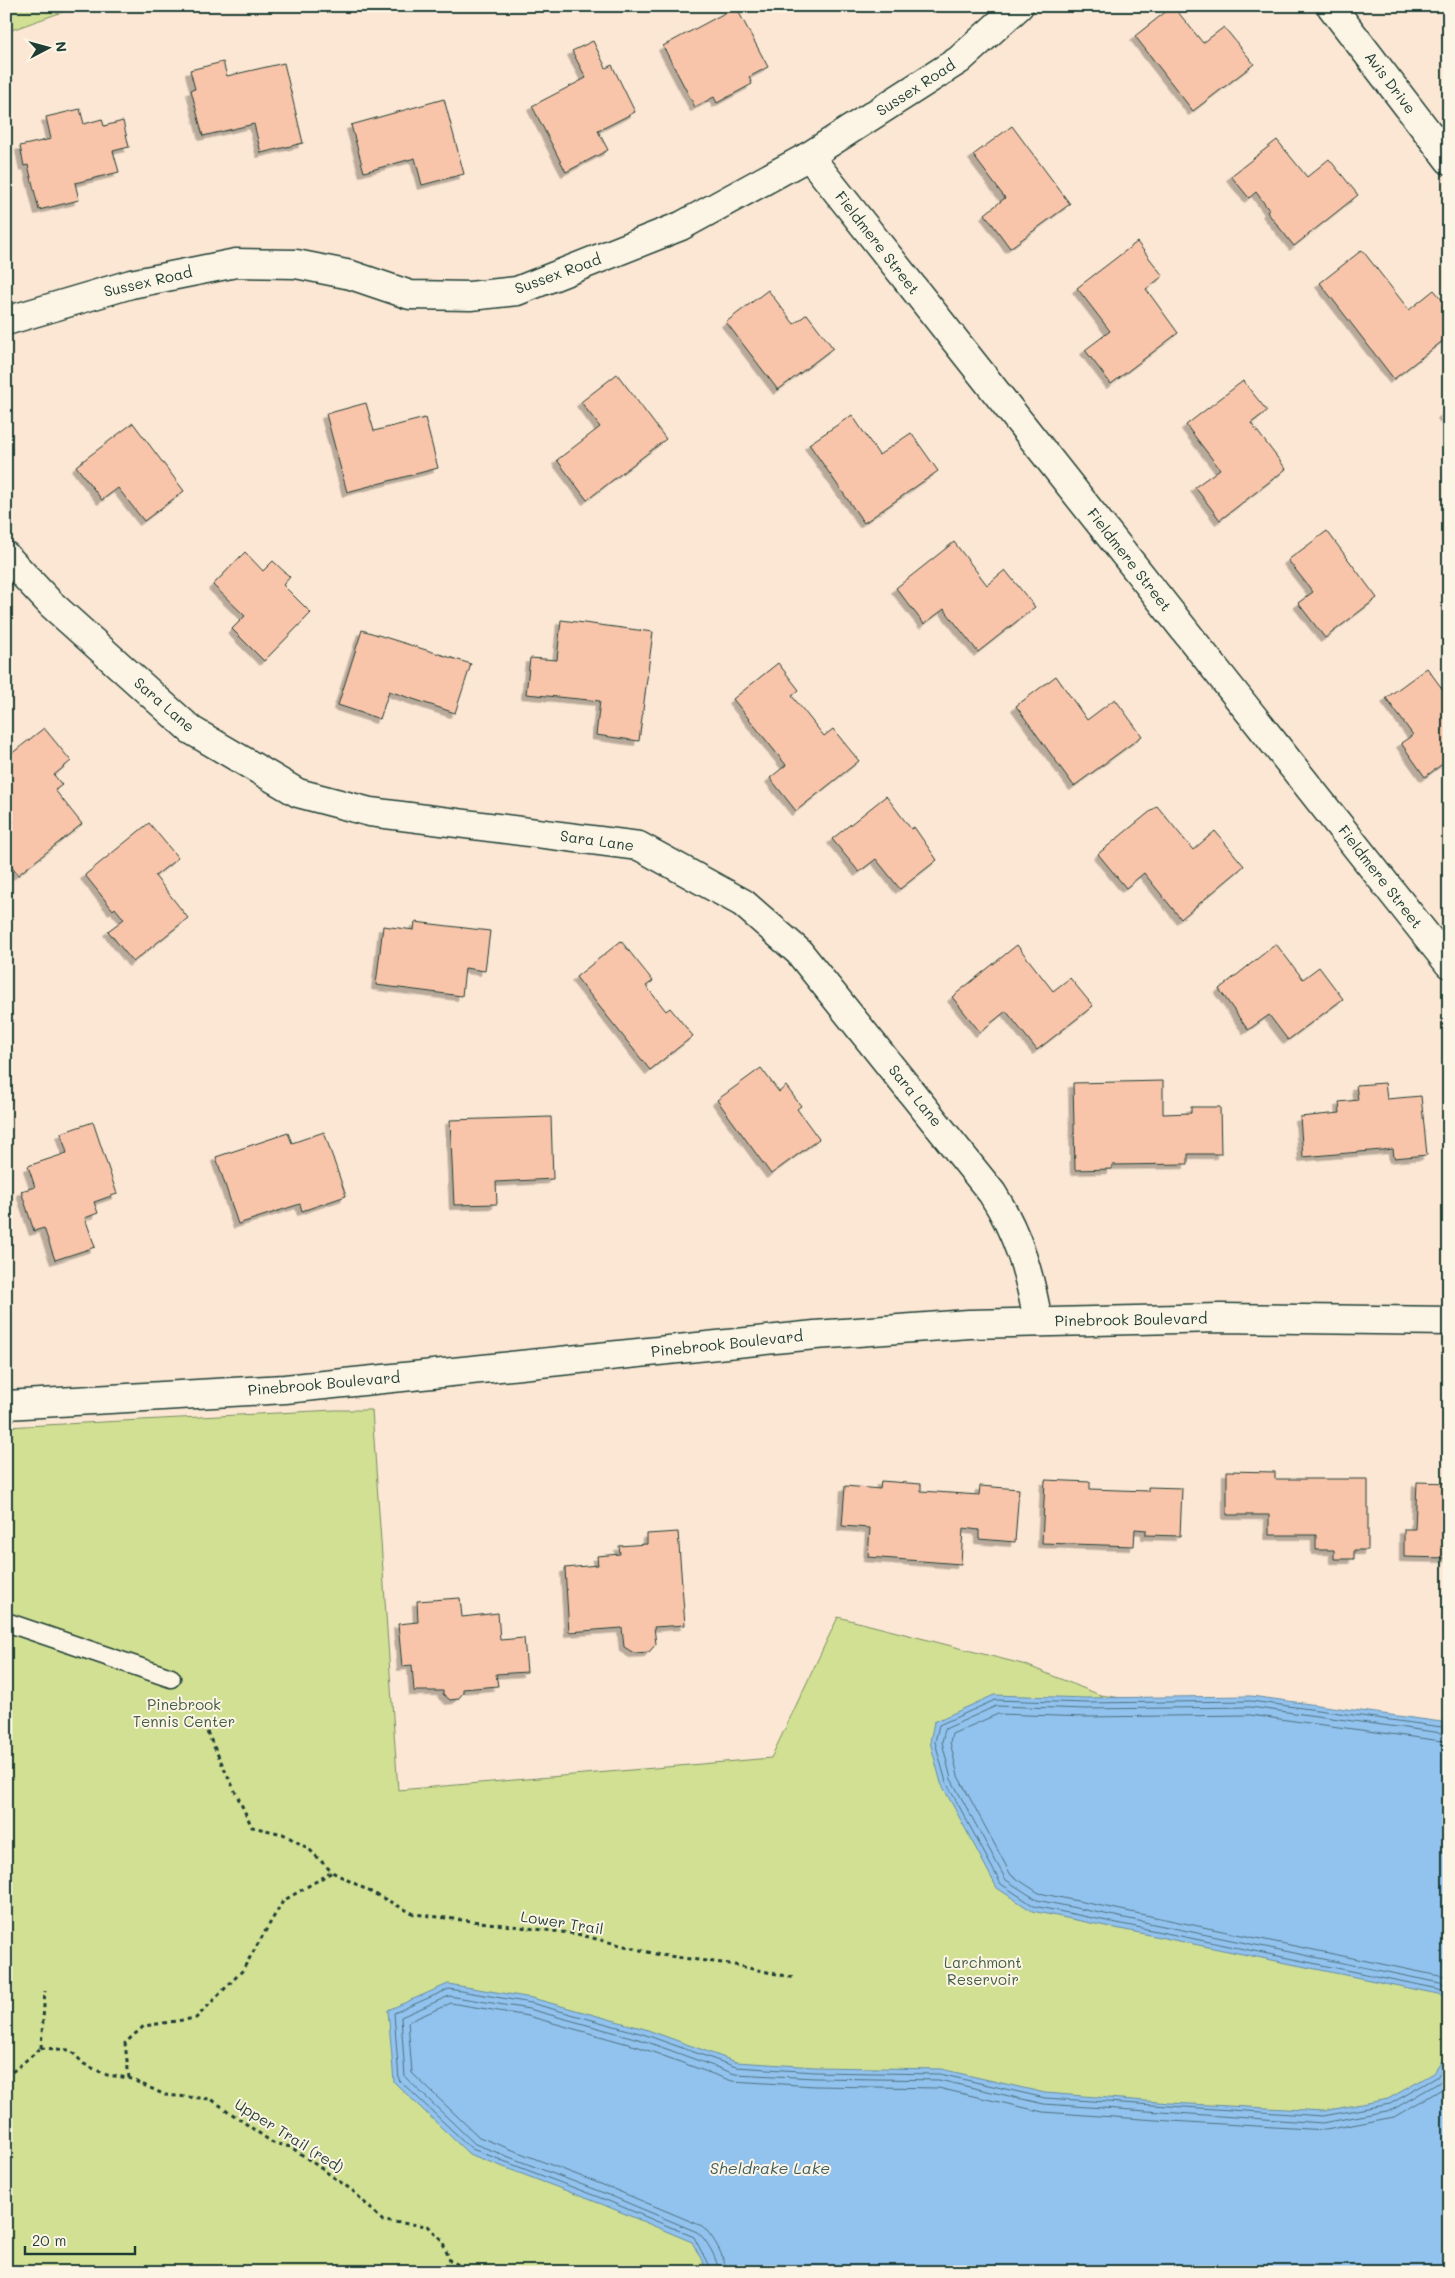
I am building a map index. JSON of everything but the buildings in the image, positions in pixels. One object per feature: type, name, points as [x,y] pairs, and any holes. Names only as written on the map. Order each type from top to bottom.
[{"type":"street","name":"Sussex Road","points":[[6,321],[132,284],[236,263],[296,264],[351,275],[410,295],[470,296],[517,291],[681,226],[809,156],[959,60],[1019,6]]},
{"type":"street","name":"Avis Drive","points":[[1331,6],[1449,160]]},
{"type":"street","name":"Fieldmere Street","points":[[809,156],[1449,964]]},
{"type":"street","name":"Sara Lane","points":[[6,556],[51,604],[191,730],[298,793],[370,812],[639,846],[743,902],[799,952],[992,1192],[1005,1212],[1024,1257],[1032,1285],[1038,1322]]},
{"type":"street","name":"Pinebrook Boulevard","points":[[6,1405],[285,1389],[844,1333],[969,1324],[1220,1318],[1449,1321]]},
{"type":"lane","points":[[6,1622],[171,1678]]},
{"type":"path","name":"Lower Trail","points":[[207,1732],[252,1827],[290,1837],[310,1848],[332,1872],[414,1914],[577,1934],[660,1956],[730,1964],[795,1978]]},
{"type":"path","points":[[129,2078],[125,2043],[144,2026],[196,2018],[242,1970],[283,1901],[332,1872]]},
{"type":"path","points":[[6,2077],[41,2048],[45,1991]]},
{"type":"path","name":"Upper Trail (red)","points":[[41,2048],[70,2050],[84,2064],[107,2075],[129,2078],[165,2095],[211,2099],[273,2143],[291,2147],[354,2191],[382,2222],[428,2226],[442,2240],[450,2261],[464,2267],[466,2272]]},
{"type":"green space","points":[[6,6],[79,6],[6,32]]},
{"type":"green space","name":"Larchmont Reservoir","points":[[335,1410],[372,1410],[398,1790],[771,1758],[838,1617],[1026,1665],[1100,1695],[1449,1743],[1449,2272],[6,2272],[6,1427]]},
{"type":"water","points":[[994,1695],[1086,1698],[1251,1696],[1449,1723],[1449,2000],[1438,1994],[1032,1911],[997,1888],[941,1783],[930,1742],[934,1722]]},
{"type":"water","name":"Sheldrake Lake","points":[[448,1984],[532,1998],[645,2029],[736,2062],[815,2067],[941,2069],[1045,2093],[1171,2103],[1324,2111],[1388,2099],[1434,2073],[1449,2050],[1449,2272],[708,2272],[692,2242],[604,2205],[469,2154],[394,2082],[388,2010]]},
{"type":"park label","name":"Pinebrook Tennis Center","points":[[184,1714]]}]
